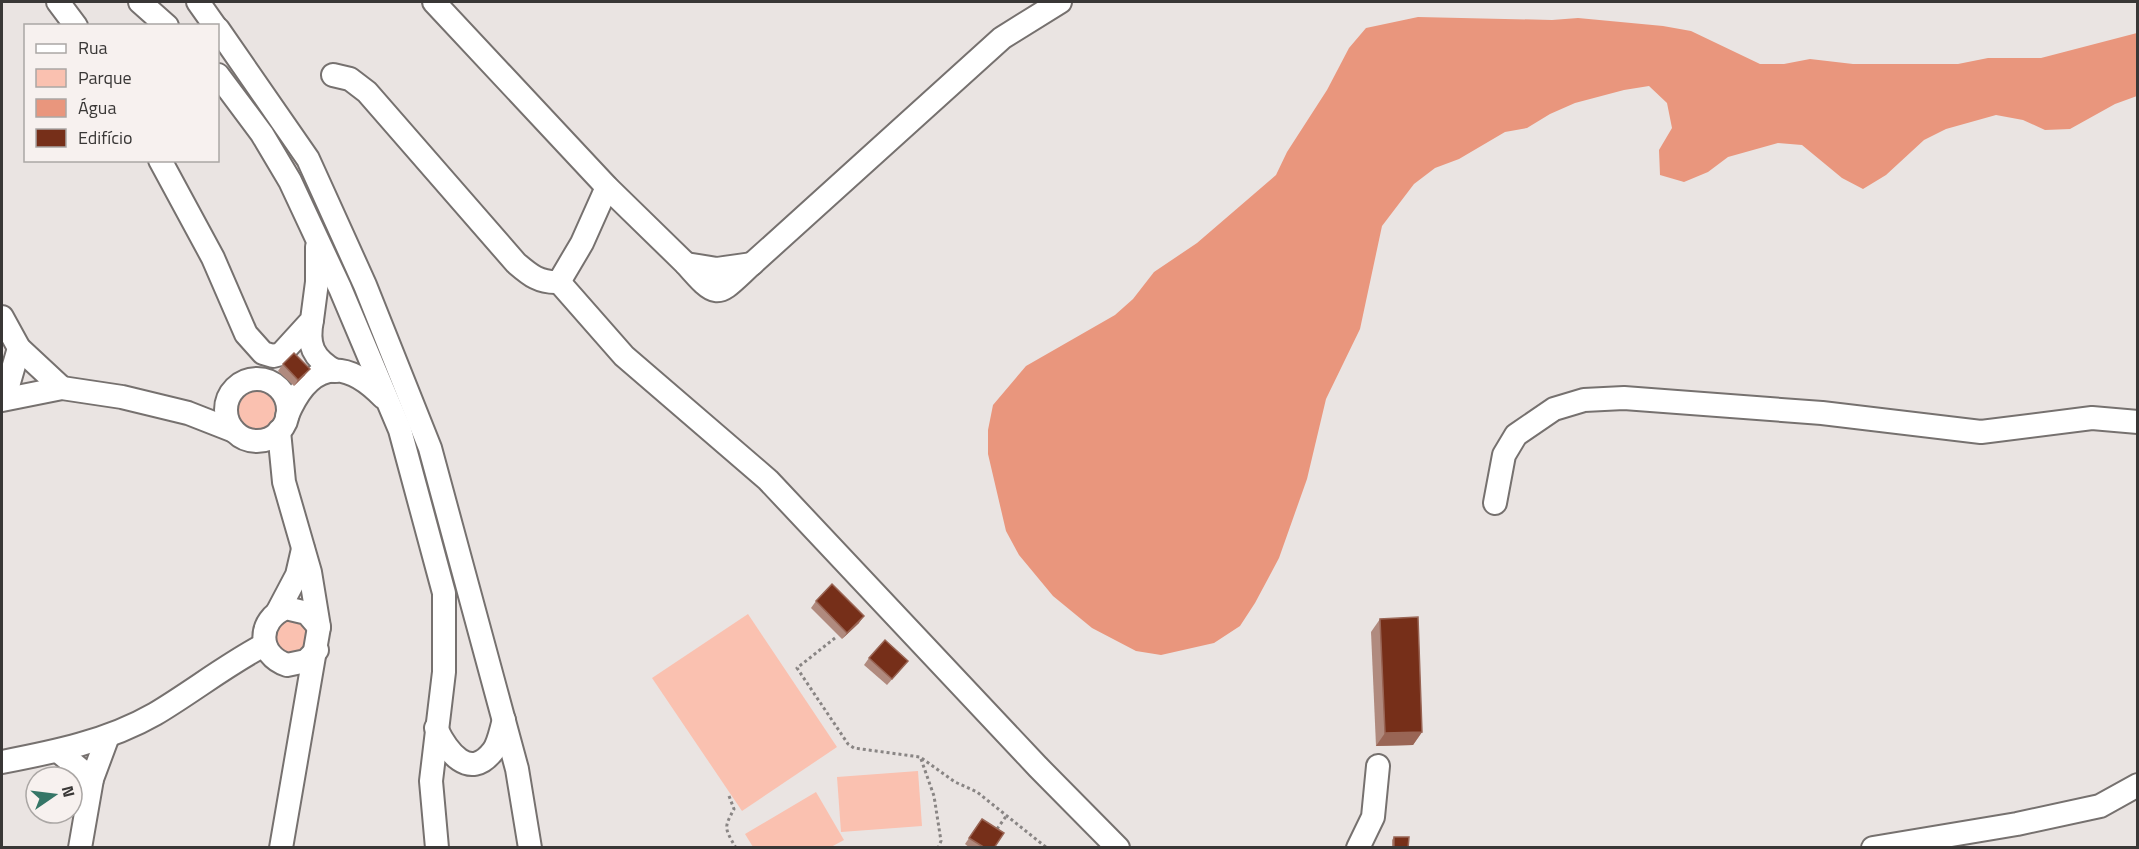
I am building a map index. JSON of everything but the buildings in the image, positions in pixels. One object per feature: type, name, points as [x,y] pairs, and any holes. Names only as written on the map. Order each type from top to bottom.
[{"type":"street","points":[[58,2],[74,24]]},
{"type":"street","points":[[140,2],[165,24]]},
{"type":"street","points":[[198,2],[214,24]]},
{"type":"street","points":[[434,2],[607,187],[686,264],[703,284],[717,292],[752,264],[1002,38],[1060,2]]},
{"type":"street","points":[[219,31],[308,159],[365,285],[430,448],[517,769],[531,848]]},
{"type":"street","points":[[333,75],[350,79],[367,92],[516,263],[532,277],[545,283],[558,282]]},
{"type":"street","points":[[219,76],[262,134],[290,181],[400,430],[444,593],[444,672],[431,781],[437,848]]},
{"type":"street","points":[[160,162],[213,258],[246,334],[263,353],[273,356],[281,354]]},
{"type":"street","points":[[558,282],[582,243],[607,187]]},
{"type":"street","points":[[317,239],[317,282],[309,334],[314,354],[335,372]]},
{"type":"street","points":[[558,282],[624,356],[768,480],[1038,767],[1118,848]]},
{"type":"street","points":[[2,317],[19,348],[62,388]]},
{"type":"street","points":[[284,482],[262,453],[241,435],[226,414],[243,386],[281,354],[312,320]]},
{"type":"street","points":[[243,386],[247,350],[246,334]]},
{"type":"street","points":[[2,395],[8,386],[19,348]]},
{"type":"street","points":[[2,400],[62,388],[122,397],[188,413],[241,435],[265,440],[283,424],[305,383],[324,372],[362,378],[389,403]]},
{"type":"street","points":[[188,413],[243,386],[267,380],[281,391],[286,399],[283,424],[284,482],[303,548],[319,615],[319,627],[317,650],[281,848]]},
{"type":"street","points":[[1495,502],[1504,455],[1516,435],[1554,409],[1584,400],[1624,398],[1822,413],[1981,432],[2092,418],[2138,422]]},
{"type":"street","points":[[303,548],[297,575],[278,611],[267,622],[264,630],[264,645],[274,659],[287,665],[306,661],[317,650]]},
{"type":"street","points":[[278,611],[286,608],[301,610],[313,618],[319,627]]},
{"type":"street","points":[[2,762],[58,751],[108,736],[154,715],[239,658],[264,645]]},
{"type":"street","points":[[287,665],[306,707]]},
{"type":"street","points":[[436,728],[444,746],[455,759],[472,763],[484,759],[495,749],[504,719]]},
{"type":"street","points":[[80,848],[92,779],[108,736]]},
{"type":"street","points":[[58,751],[92,779]]},
{"type":"street","points":[[1358,848],[1373,817],[1378,766]]},
{"type":"street","points":[[1874,848],[2017,824],[2100,806],[2138,785]]},
{"type":"path","points":[[835,638],[797,668],[848,744],[854,748],[920,758],[955,782],[977,792],[1047,848]]},
{"type":"path","points":[[920,758],[934,796],[940,841],[938,848]]},
{"type":"path","points":[[729,796],[734,812],[726,819],[725,826],[736,848]]},
{"type":"path","points":[[997,829],[1007,815]]},
{"type":"green space","points":[[255,390],[269,396],[275,410],[269,424],[255,430],[241,424],[235,410],[241,396]]},
{"type":"green space","points":[[748,614],[837,747],[742,811],[652,678]]},
{"type":"green space","points":[[285,616],[310,624],[308,651],[283,656],[271,632]]},
{"type":"green space","points":[[918,771],[922,826],[841,832],[837,777]]},
{"type":"green space","points":[[816,792],[844,840],[831,847],[753,847],[745,834]]},
{"type":"water","points":[[1418,17],[1552,20],[1578,18],[1663,26],[1691,31],[1760,64],[1784,64],[1810,59],[1853,64],[1958,64],[1988,58],[2041,58],[2137,33],[2137,96],[2115,104],[2070,129],[2045,130],[2023,120],[1996,115],[1946,129],[1924,140],[1886,175],[1863,189],[1842,178],[1802,145],[1778,143],[1728,157],[1708,172],[1684,182],[1660,175],[1659,150],[1672,128],[1667,103],[1649,86],[1575,103],[1527,128],[1505,132],[1459,159],[1435,168],[1414,184],[1382,226],[1360,329],[1326,399],[1307,479],[1279,558],[1255,603],[1240,626],[1214,643],[1161,655],[1136,651],[1092,628],[1053,596],[1019,555],[1006,531],[988,454],[988,430],[993,405],[1026,366],[1115,315],[1133,299],[1154,272],[1197,243],[1276,175],[1287,152],[1327,90],[1349,48],[1366,28]]}]
